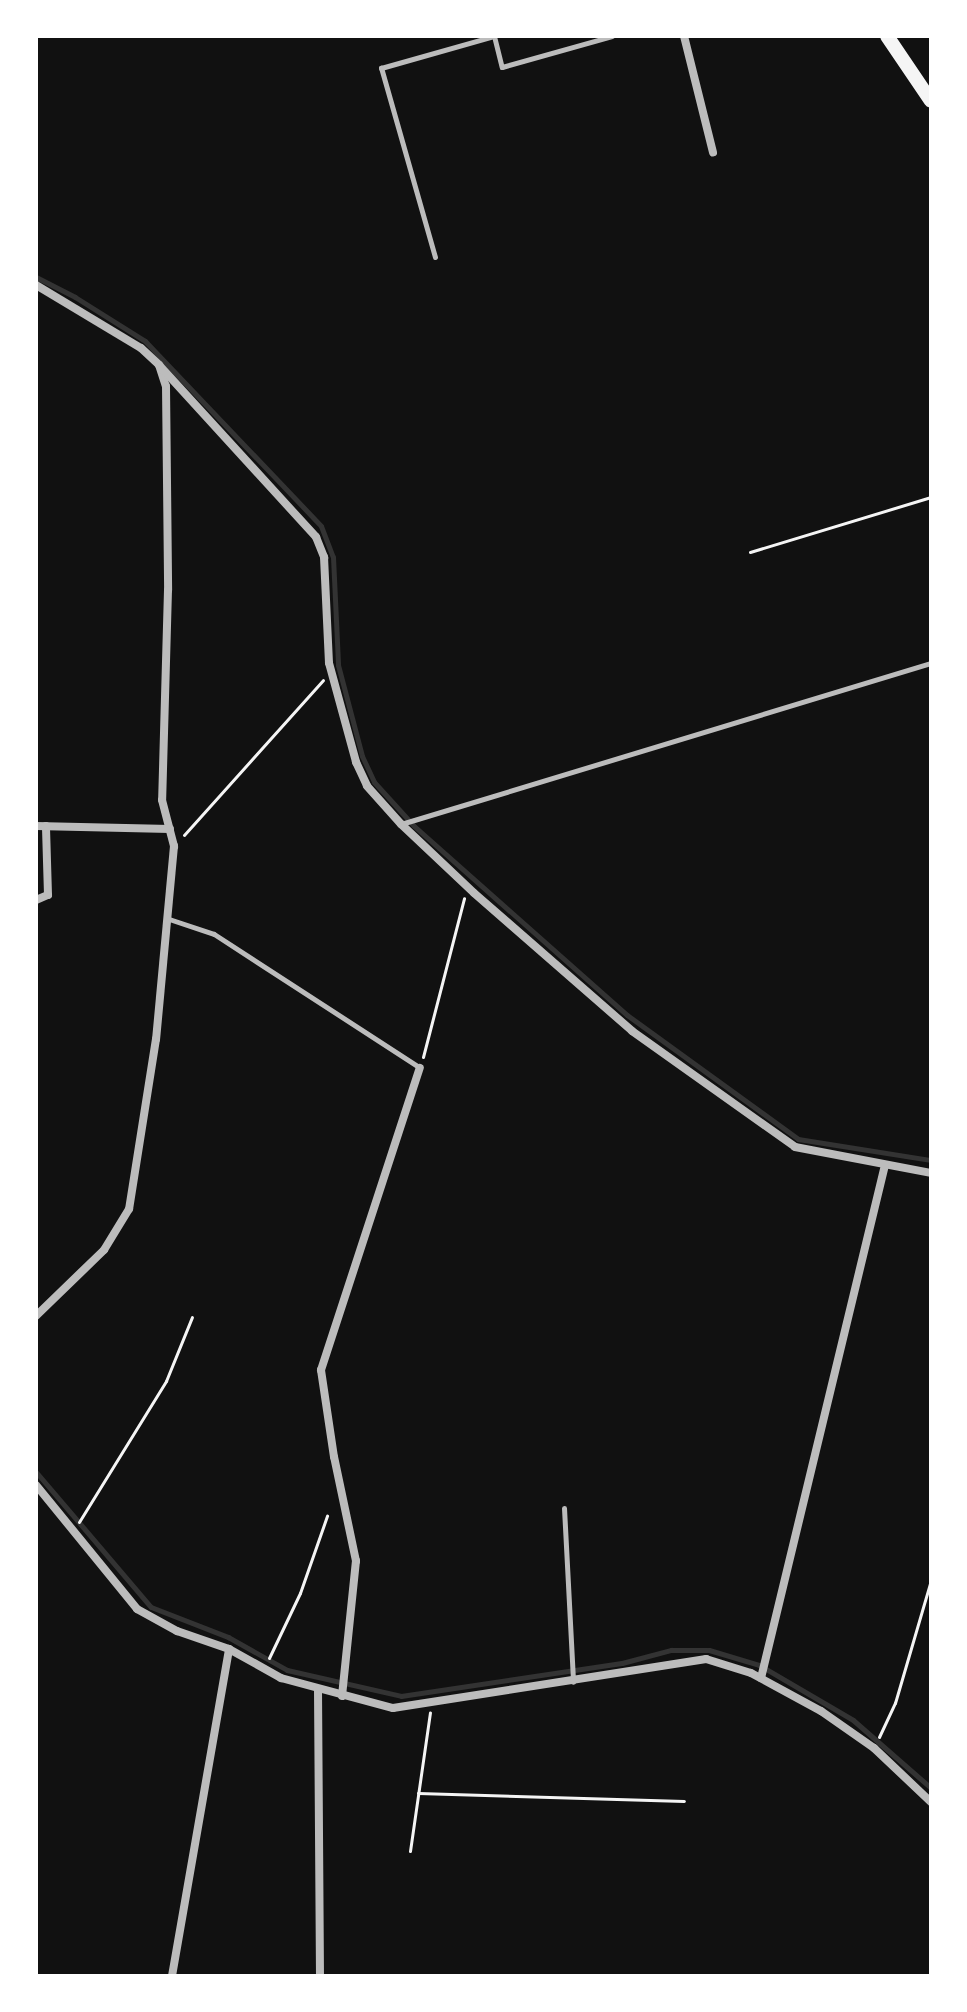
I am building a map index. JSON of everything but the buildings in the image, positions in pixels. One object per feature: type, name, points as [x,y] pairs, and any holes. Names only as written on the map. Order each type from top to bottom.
[{"type":"main road","points":[[887,36],[931,101]]},
{"type":"street","points":[[684,36],[713,152]]},
{"type":"street","points":[[36,285],[128,340],[159,365],[316,537],[324,557],[331,672],[356,762],[367,786],[401,824],[632,1031],[795,1147],[931,1173]]},
{"type":"street","points":[[36,1316],[104,1250],[129,1209],[156,1039],[174,846],[162,800],[169,414],[166,386],[159,365]]},
{"type":"street","points":[[36,900],[46,898],[41,826],[170,829]]},
{"type":"street","points":[[342,1696],[356,1561],[334,1457],[321,1370],[420,1068]]},
{"type":"street","points":[[761,1678],[885,1165]]},
{"type":"street","points":[[36,1485],[137,1609],[177,1631],[229,1649],[264,1669],[318,1690],[393,1708],[573,1683],[675,1662],[706,1659],[761,1678],[821,1711],[874,1748],[931,1802]]},
{"type":"street","points":[[172,1976],[229,1649]]},
{"type":"street","points":[[318,1690],[320,1976]]},
{"type":"lane","points":[[435,257],[381,68],[494,36],[502,67],[612,36]]},
{"type":"lane","points":[[401,824],[931,663]]},
{"type":"lane","points":[[169,919],[214,934],[420,1068]]},
{"type":"lane","points":[[564,1508],[573,1683]]},
{"type":"path","points":[[750,552],[931,497]]},
{"type":"path","points":[[174,846],[331,672]]},
{"type":"path","points":[[420,1068],[467,886]]},
{"type":"path","points":[[73,1532],[166,1381],[192,1317]]},
{"type":"path","points":[[264,1669],[300,1593],[327,1516]]},
{"type":"path","points":[[874,1748],[895,1703],[931,1580]]},
{"type":"path","points":[[410,1851],[431,1704]]},
{"type":"path","points":[[418,1793],[684,1801]]},
{"type":"waterway","points":[[36,277],[75,297],[145,341],[321,526],[333,557],[338,665],[362,756],[374,782],[414,826],[627,1015],[798,1139],[931,1160]]},
{"type":"waterway","points":[[36,1472],[151,1607],[228,1637],[287,1670],[401,1696],[622,1663],[671,1650],[709,1650],[759,1665],[853,1720],[931,1788]]}]
